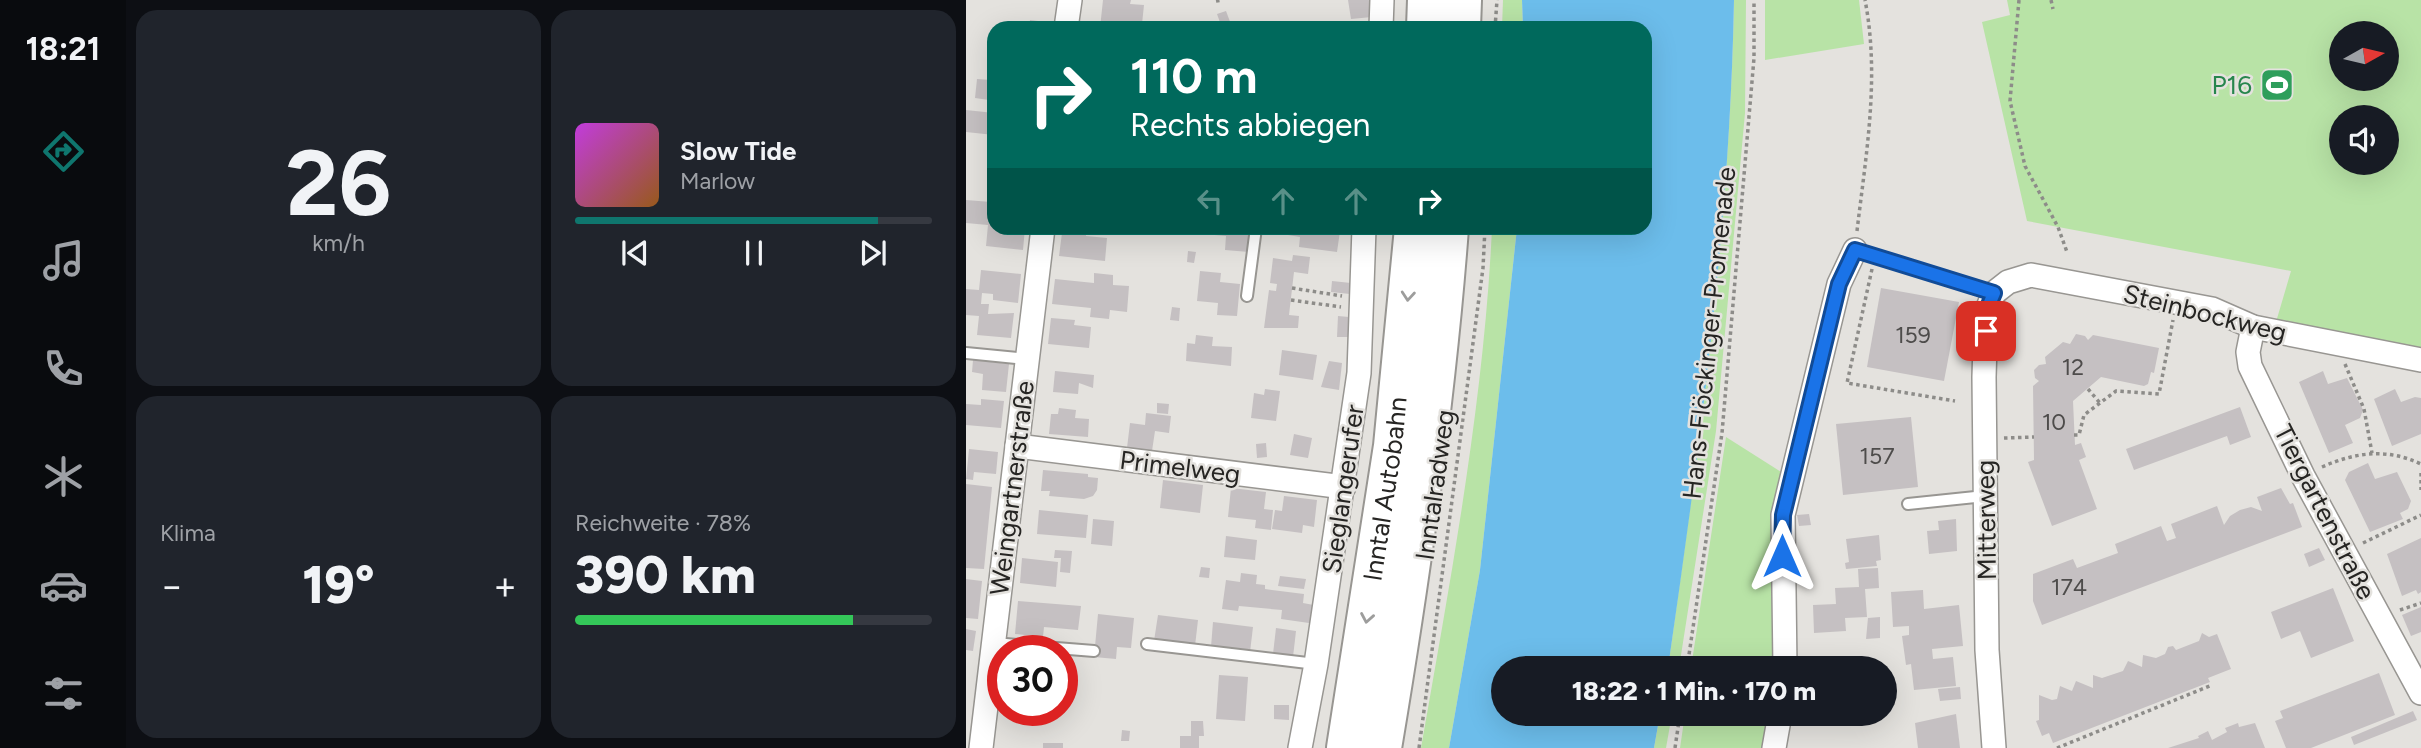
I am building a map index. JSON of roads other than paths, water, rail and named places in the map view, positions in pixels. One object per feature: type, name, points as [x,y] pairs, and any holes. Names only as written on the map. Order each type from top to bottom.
[{"type":"highway","points":[[1426,21],[1427,0]]},
{"type":"highway","points":[[1461,21],[1462,0]]},
{"type":"highway","name":"Inntal Autobahn","points":[[1346,748],[1393,446],[1413,235]]},
{"type":"highway","name":"Inntal Autobahn","points":[[1382,748],[1407,600],[1426,457],[1448,235]]},
{"type":"street","points":[[1067,21],[1070,0]]},
{"type":"street","points":[[1381,21],[1382,0]]},
{"type":"street","name":"Weingartnerstraße","points":[[995,635],[1042,235]]},
{"type":"street","name":"Sieglangerufer","points":[[1300,748],[1316,664],[1359,373],[1364,235]]},
{"type":"street","points":[[1786,656],[1783,515],[1839,284],[1865,253]]},
{"type":"street","name":"Steinbockweg","points":[[1994,293],[2017,277],[2031,275],[2212,309],[2253,327],[2421,360]]},
{"type":"street","name":"Mitterweg","points":[[1994,293],[1986,312],[1984,439],[1988,689],[1994,748]]},
{"type":"street","name":"Tiergartenstraße","points":[[2253,327],[2248,352],[2250,366],[2303,477],[2421,693]]},
{"type":"street","name":"Primelweg","points":[[1017,446],[1344,486]]},
{"type":"street","name":"Weingartnerstraße","points":[[981,748],[987,700]]},
{"type":"street","points":[[1774,748],[1778,726]]},
{"type":"lane","points":[[1247,296],[1255,235]]},
{"type":"lane","points":[[1865,253],[1994,293]]},
{"type":"lane","points":[[966,353],[1027,359]]},
{"type":"lane","points":[[1908,504],[1985,496]]},
{"type":"lane","points":[[1147,644],[1316,664]]},
{"type":"lane","points":[[1078,650],[1094,651]]},
{"type":"water","points":[[1522,0],[1734,0],[1727,168],[1712,335],[1670,656],[1491,656],[1491,726],[1658,726],[1654,748],[1449,748],[1480,570],[1516,235],[1652,235],[1652,21],[1523,21]]},
{"type":"place","name":"P16","points":[[2277,85]]}]
